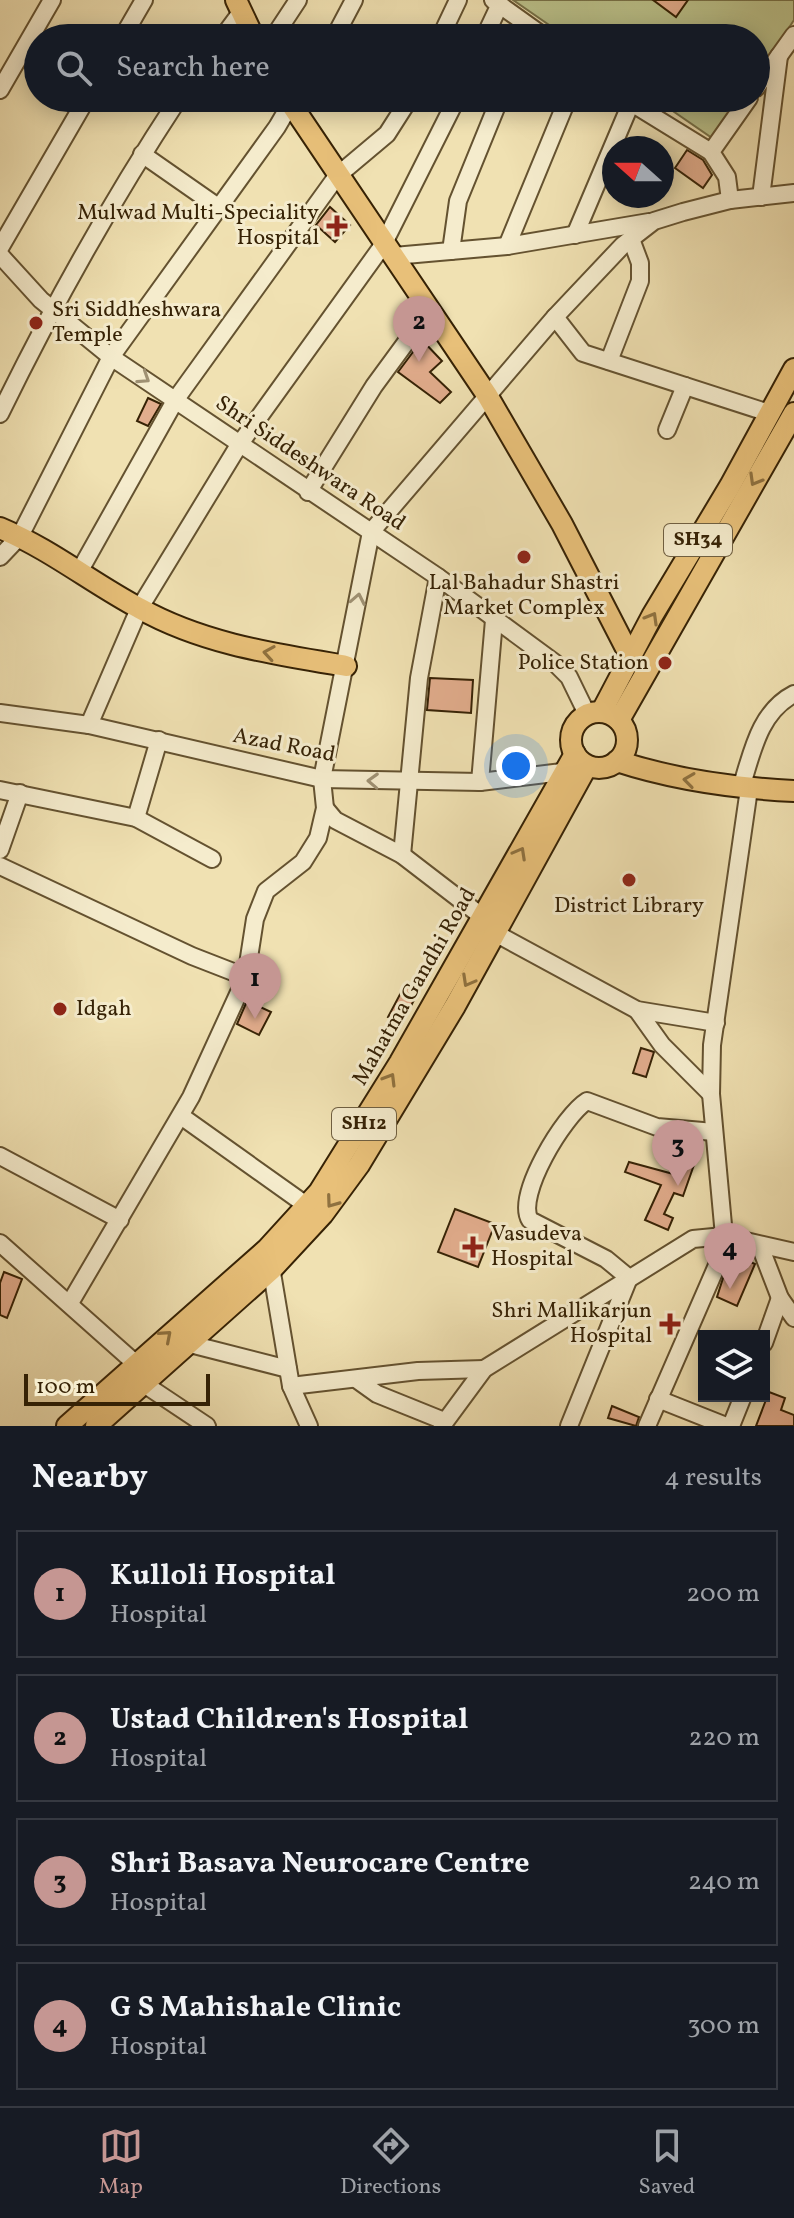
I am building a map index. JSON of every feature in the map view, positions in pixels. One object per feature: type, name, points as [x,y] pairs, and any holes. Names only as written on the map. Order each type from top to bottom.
[{"type":"main road","points":[[239,5],[248,24]]},
{"type":"main road","points":[[297,112],[337,176],[487,395],[562,524],[630,656]]},
{"type":"main road","name":"SH34","points":[[603,715],[630,656],[794,369]]},
{"type":"main road","name":"SH34","points":[[581,760],[572,731],[603,715],[791,424]]},
{"type":"main road","points":[[0,528],[20,536],[139,609],[180,628],[252,651],[346,666]]},
{"type":"main road","name":"SH34","points":[[603,715],[627,741],[617,761]]},
{"type":"main road","points":[[581,760],[598,768],[617,761],[666,776],[745,788],[794,791]]},
{"type":"main road","name":"Mahatma Gandhi Road","points":[[96,1426],[190,1344],[270,1259],[364,1123],[489,926],[562,772],[581,760]]},
{"type":"main road","name":"Mahatma Gandhi Road","points":[[67,1426],[131,1368],[323,1214],[359,1165],[581,760]]},
{"type":"street","points":[[38,24],[52,0]]},
{"type":"street","points":[[130,24],[144,0]]},
{"type":"street","points":[[282,24],[298,0]]},
{"type":"street","points":[[341,24],[354,0]]},
{"type":"street","points":[[447,24],[458,0]]},
{"type":"street","points":[[489,24],[496,2],[520,24]]},
{"type":"street","points":[[229,24],[239,5]]},
{"type":"street","points":[[770,69],[794,35]]},
{"type":"street","points":[[0,90],[24,48]]},
{"type":"street","points":[[761,197],[779,56]]},
{"type":"street","points":[[0,248],[79,112]]},
{"type":"street","points":[[0,414],[52,307],[170,112]]},
{"type":"street","points":[[0,557],[20,536],[111,357],[282,112]]},
{"type":"street","points":[[79,572],[176,399],[337,176],[387,134],[401,112]]},
{"type":"street","points":[[89,725],[139,609],[239,445],[388,250],[451,112]]},
{"type":"street","points":[[451,251],[458,201],[494,112]]},
{"type":"street","points":[[507,246],[562,112]]},
{"type":"street","points":[[575,235],[623,112]]},
{"type":"street","points":[[645,112],[711,152],[727,177],[730,200]]},
{"type":"street","points":[[711,152],[739,112]]},
{"type":"street","points":[[142,154],[218,207]]},
{"type":"street","points":[[388,250],[451,251],[507,246],[654,221],[730,200],[794,193]]},
{"type":"street","points":[[70,1303],[181,1116],[246,977],[255,919],[266,891],[303,862],[318,838],[325,808],[322,779],[371,532],[555,317],[631,239],[654,221]]},
{"type":"street","points":[[609,361],[640,281],[640,263],[631,239]]},
{"type":"street","name":"Shri Siddeshwara Road","points":[[0,255],[52,307],[111,357],[438,577],[569,677],[603,715]]},
{"type":"street","points":[[308,492],[374,386],[429,311]]},
{"type":"street","points":[[555,317],[583,353],[769,413]]},
{"type":"street","points":[[667,430],[685,386]]},
{"type":"street","points":[[402,855],[419,678],[438,577]]},
{"type":"street","points":[[480,782],[494,620]]},
{"type":"street","points":[[647,1426],[718,1263],[724,1236],[711,1094],[716,1023],[745,788],[758,732],[770,714],[794,694]]},
{"type":"street","name":"Azad Road","points":[[0,713],[89,725],[322,779],[480,782],[562,772]]},
{"type":"street","points":[[136,818],[159,740]]},
{"type":"street","points":[[0,790],[136,818],[212,859]]},
{"type":"street","points":[[0,850],[20,793]]},
{"type":"street","points":[[325,808],[335,820],[402,855],[489,926],[637,1010],[716,1023]]},
{"type":"street","points":[[0,866],[192,956],[246,977]]},
{"type":"street","points":[[637,1010],[662,1045],[711,1094]]},
{"type":"street","points":[[629,1278],[606,1259],[530,1220],[526,1214],[547,1153],[562,1125],[577,1107],[593,1101],[657,1127],[714,1132]]},
{"type":"street","points":[[181,1116],[306,1205]]},
{"type":"street","points":[[0,1156],[120,1220]]},
{"type":"street","points":[[356,1379],[377,1394],[443,1423],[484,1369],[693,1239],[724,1236],[794,1252]]},
{"type":"street","points":[[0,1243],[70,1303],[146,1385],[207,1426]]},
{"type":"street","points":[[760,1246],[780,1298],[794,1318]]},
{"type":"street","points":[[270,1259],[291,1386],[309,1426]]},
{"type":"street","points":[[569,1426],[629,1278]]},
{"type":"street","points":[[769,1330],[780,1298]]},
{"type":"street","points":[[190,1344],[288,1369]]},
{"type":"street","points":[[291,1386],[418,1371],[484,1369]]},
{"type":"street","points":[[658,1399],[728,1426],[740,1402]]},
{"type":"green space","points":[[513,0],[794,0],[794,20],[770,57],[770,24],[548,24]]},
{"type":"green space","points":[[674,112],[734,112],[715,140]]},
{"type":"building","points":[[653,0],[688,0],[676,17]]},
{"type":"building","points":[[687,150],[703,160],[712,175],[703,188],[675,168]]},
{"type":"building","points":[[330,207],[350,225],[335,242],[316,225]]},
{"type":"building","points":[[422,340],[442,361],[430,372],[451,392],[440,403],[398,372]]},
{"type":"building","points":[[148,398],[161,404],[148,426],[137,421]]},
{"type":"building","points":[[430,678],[473,680],[471,713],[427,710]]},
{"type":"building","points":[[406,983],[419,990],[402,1024],[388,1017]]},
{"type":"building","points":[[247,1001],[271,1012],[259,1035],[237,1024]]},
{"type":"building","points":[[641,1048],[654,1052],[646,1077],[633,1073]]},
{"type":"building","points":[[689,1141],[701,1145],[683,1196],[674,1193],[664,1214],[673,1218],[668,1230],[645,1220],[661,1185],[625,1172],[629,1162],[677,1175]]},
{"type":"building","points":[[455,1209],[495,1224],[478,1267],[438,1252]]},
{"type":"building","points":[[731,1253],[755,1264],[737,1306],[717,1297]]},
{"type":"building","points":[[4,1272],[22,1279],[7,1318],[0,1315],[0,1283]]},
{"type":"building","points":[[770,1392],[785,1398],[781,1410],[794,1415],[794,1426],[756,1426],[765,1402],[770,1402]]},
{"type":"building","points":[[612,1406],[639,1417],[636,1426],[608,1418]]},
{"type":"place","name":"Mulwad Multi-Speciality Hospital","points":[[337,226]]},
{"type":"place","name":"Sri Siddheshwara Temple","points":[[36,323]]},
{"type":"place","name":"Ustad Children's Hospital","points":[[419,362]]},
{"type":"place","name":"Lal Bahadur Shastri Market Complex","points":[[524,557]]},
{"type":"place","name":"Police Station","points":[[665,663]]},
{"type":"place","name":"District Library","points":[[629,880]]},
{"type":"place","name":"Idgah","points":[[60,1009]]},
{"type":"place","name":"Kulloli Hospital","points":[[255,1019]]},
{"type":"place","name":"Shri Basava Neurocare Centre","points":[[678,1186]]},
{"type":"place","name":"Vasudeva Hospital","points":[[473,1247]]},
{"type":"place","name":"G S Mahishale Clinic","points":[[730,1289]]},
{"type":"place","name":"Shri Mallikarjun Hospital","points":[[670,1324]]}]
